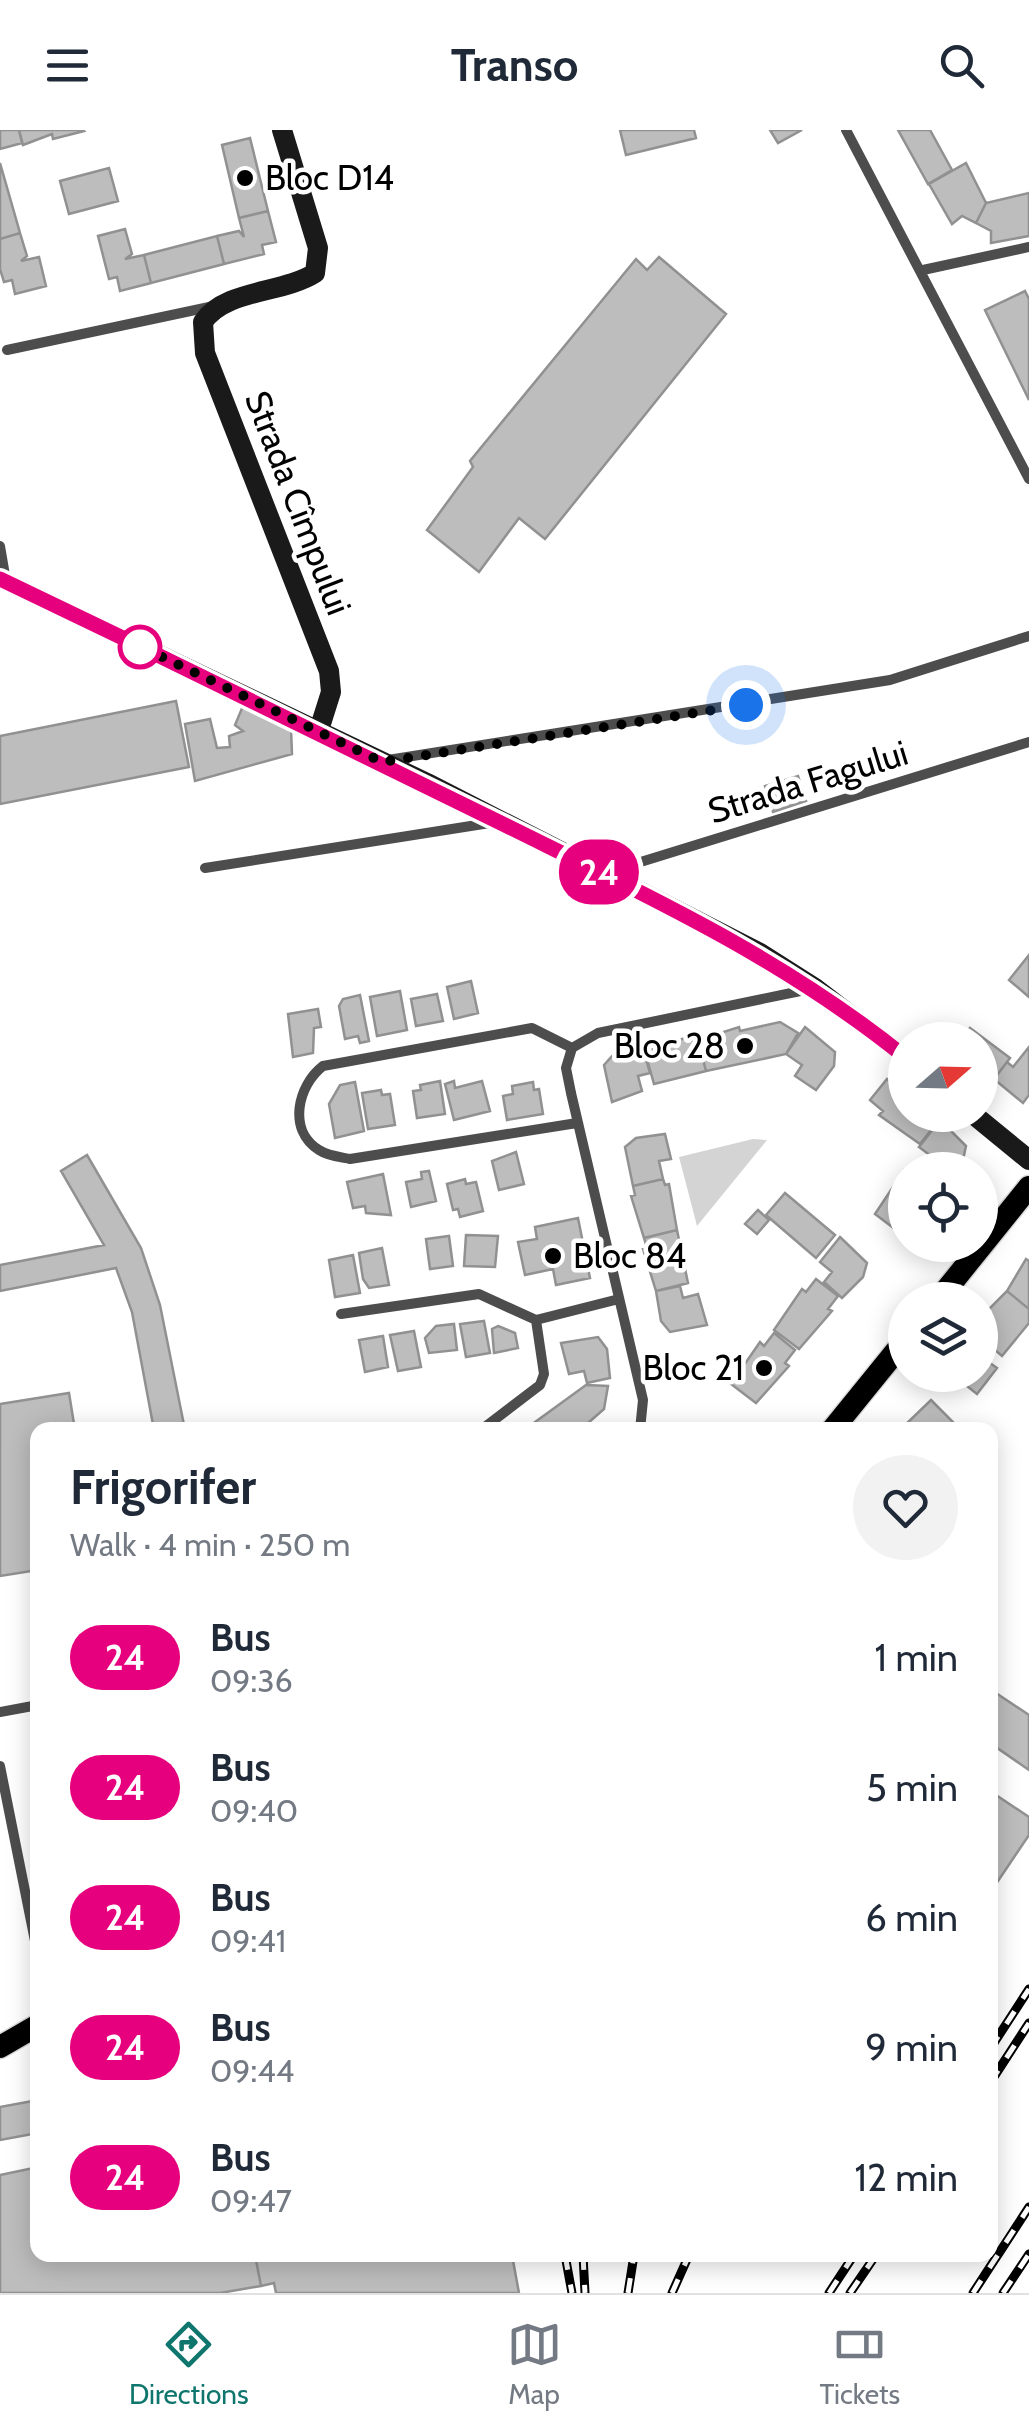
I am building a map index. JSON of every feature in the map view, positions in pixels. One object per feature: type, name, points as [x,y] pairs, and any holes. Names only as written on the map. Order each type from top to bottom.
[{"type":"main road","points":[[952,1282],[1029,1187]]},
{"type":"main road","points":[[838,1422],[888,1361]]},
{"type":"main road","points":[[0,2047],[30,2029]]},
{"type":"street","points":[[7,350],[220,305],[302,281],[314,273],[318,248],[282,130]]},
{"type":"street","points":[[846,130],[1029,479]]},
{"type":"street","points":[[922,270],[1029,247]]},
{"type":"street","name":"Strada Cîmpului","points":[[220,305],[203,322],[204,353],[328,671],[332,692],[318,730]]},
{"type":"street","points":[[0,546],[3,581],[318,730],[760,954],[816,988],[888,1045]]},
{"type":"street","points":[[382,762],[890,680],[1029,636]]},
{"type":"street","name":"Strada Fagului","points":[[602,874],[1029,742]]},
{"type":"street","points":[[205,868],[498,822]]},
{"type":"street","points":[[641,1422],[644,1400],[566,1068],[572,1048],[598,1033],[816,988]]},
{"type":"street","points":[[572,1048],[532,1028],[323,1066],[311,1075],[300,1096],[300,1118],[309,1142],[323,1153],[350,1159],[577,1123]]},
{"type":"street","points":[[995,1132],[1029,1160]]},
{"type":"street","points":[[341,1314],[479,1294],[536,1320],[619,1299]]},
{"type":"street","points":[[491,1422],[540,1385],[544,1374],[536,1320]]},
{"type":"street","points":[[0,1712],[30,1706]]},
{"type":"street","points":[[0,1766],[30,1916]]},
{"type":"shaded area","points":[[753,1139],[767,1140],[697,1226],[679,1157]]},
{"type":"building","points":[[0,130],[19,130],[22,143],[0,149]]},
{"type":"building","points":[[19,130],[84,131],[53,139],[52,134],[23,145]]},
{"type":"building","points":[[620,130],[694,130],[696,138],[626,155]]},
{"type":"building","points":[[770,130],[802,130],[778,143]]},
{"type":"building","points":[[898,130],[930,130],[952,170],[928,184]]},
{"type":"building","name":"Bloc D14","points":[[250,138],[268,211],[239,218],[222,145]]},
{"type":"building","points":[[0,163],[20,233],[0,239]]},
{"type":"building","points":[[966,163],[986,203],[976,223],[962,216],[952,224],[929,184]]},
{"type":"building","points":[[109,168],[118,201],[69,214],[60,181]]},
{"type":"building","points":[[1029,193],[1029,236],[991,243],[991,231],[976,223],[986,203]]},
{"type":"building","points":[[268,211],[276,242],[262,245],[264,254],[224,264],[217,236],[239,231],[244,237],[239,218]]},
{"type":"building","points":[[125,229],[132,254],[125,259],[144,255],[151,283],[120,291],[117,277],[109,279],[98,236]]},
{"type":"building","points":[[20,233],[27,256],[21,261],[39,257],[46,286],[15,294],[12,280],[4,282],[0,269],[0,239]]},
{"type":"building","points":[[217,236],[224,264],[151,283],[144,255]]},
{"type":"building","points":[[659,257],[726,314],[545,539],[519,518],[479,572],[427,530],[473,467],[470,461],[636,259],[647,270]]},
{"type":"building","points":[[1025,291],[1029,299],[1029,400],[985,310]]},
{"type":"building","points":[[176,701],[189,767],[0,804],[0,736]]},
{"type":"building","points":[[243,706],[291,729],[292,754],[195,781],[185,724],[210,719],[217,748],[230,747],[229,736],[243,731],[235,725]]},
{"type":"building","points":[[798,776],[806,801],[773,812],[765,786]]},
{"type":"building","points":[[1029,955],[1029,997],[1009,980]]},
{"type":"building","points":[[471,981],[478,1013],[454,1019],[447,987]]},
{"type":"building","points":[[400,991],[407,1030],[377,1036],[370,997]]},
{"type":"building","points":[[437,994],[443,1021],[416,1026],[411,999]]},
{"type":"building","points":[[360,995],[369,1041],[360,1043],[358,1036],[345,1039],[339,1006],[343,999]]},
{"type":"building","points":[[318,1009],[321,1027],[314,1028],[313,1053],[293,1057],[288,1014]]},
{"type":"building","name":"Bloc 28","points":[[780,1022],[798,1033],[786,1054],[706,1071],[698,1040],[739,1027],[740,1031]]},
{"type":"building","points":[[805,1027],[835,1052],[834,1066],[816,1090],[795,1076],[802,1065],[786,1054]]},
{"type":"building","points":[[688,1037],[689,1041],[698,1040],[706,1071],[654,1084],[645,1052]]},
{"type":"building","points":[[1029,1047],[1029,1095],[1023,1103],[998,1082],[998,1074],[1007,1062],[1013,1067]]},
{"type":"building","points":[[643,1049],[650,1073],[638,1076],[642,1091],[612,1102],[604,1065],[614,1054]]},
{"type":"building","points":[[998,1049],[1010,1058],[998,1074]]},
{"type":"building","points":[[888,1080],[888,1121],[879,1115],[883,1111],[870,1100]]},
{"type":"building","points":[[440,1081],[445,1114],[417,1118],[413,1091],[421,1090],[420,1085]]},
{"type":"building","points":[[454,1081],[455,1088],[482,1081],[490,1111],[454,1120],[445,1084]]},
{"type":"building","points":[[355,1082],[364,1131],[335,1138],[329,1104],[340,1085]]},
{"type":"building","points":[[533,1082],[534,1090],[539,1089],[543,1114],[507,1120],[503,1096],[513,1094],[512,1086]]},
{"type":"building","points":[[381,1090],[382,1095],[390,1094],[395,1125],[368,1129],[362,1093]]},
{"type":"building","points":[[903,1132],[930,1132],[920,1144]]},
{"type":"building","points":[[931,1132],[952,1132],[966,1146],[965,1152],[926,1152],[919,1147]]},
{"type":"building","points":[[665,1134],[671,1159],[659,1161],[663,1179],[633,1186],[625,1147],[636,1138]]},
{"type":"building","points":[[516,1152],[524,1184],[499,1190],[492,1161]]},
{"type":"building","points":[[87,1155],[141,1248],[160,1305],[183,1422],[153,1422],[132,1312],[116,1268],[0,1291],[0,1265],[104,1245],[61,1171]]},
{"type":"building","points":[[429,1171],[436,1201],[411,1207],[406,1182],[422,1179],[421,1172]]},
{"type":"building","points":[[383,1174],[391,1215],[366,1213],[365,1206],[353,1208],[347,1182]]},
{"type":"building","points":[[465,1179],[466,1184],[476,1182],[483,1211],[460,1217],[458,1209],[453,1210],[447,1184]]},
{"type":"building","points":[[663,1179],[665,1185],[669,1184],[677,1230],[644,1238],[631,1196],[635,1195],[633,1186]]},
{"type":"building","points":[[785,1193],[835,1235],[816,1258],[766,1215]]},
{"type":"building","points":[[888,1194],[888,1224],[875,1214]]},
{"type":"building","points":[[758,1210],[769,1220],[757,1234],[745,1224]]},
{"type":"building","name":"Bloc 84","points":[[578,1218],[590,1278],[556,1285],[553,1269],[525,1275],[518,1242],[537,1239],[535,1227]]},
{"type":"building","points":[[677,1230],[688,1283],[656,1291],[643,1249],[647,1248],[644,1238]]},
{"type":"building","points":[[466,1235],[498,1236],[495,1267],[464,1266]]},
{"type":"building","points":[[449,1236],[453,1266],[430,1269],[426,1239]]},
{"type":"building","points":[[840,1237],[867,1263],[863,1277],[842,1298],[824,1282],[832,1272],[820,1262]]},
{"type":"building","points":[[382,1248],[389,1285],[369,1288],[363,1279],[359,1253]]},
{"type":"building","points":[[353,1255],[360,1293],[335,1297],[329,1260]]},
{"type":"building","points":[[1026,1259],[1029,1261],[1029,1309],[1007,1291]]},
{"type":"building","points":[[816,1279],[838,1296],[828,1309],[832,1311],[799,1349],[774,1330],[802,1289],[806,1292]]},
{"type":"building","points":[[680,1286],[683,1298],[698,1294],[707,1325],[670,1332],[661,1321],[656,1291]]},
{"type":"building","points":[[1007,1291],[1029,1309],[1029,1323],[1002,1356],[998,1353],[998,1300]]},
{"type":"building","points":[[484,1321],[490,1353],[466,1357],[460,1324]]},
{"type":"building","points":[[454,1324],[457,1350],[429,1353],[425,1338],[436,1326]]},
{"type":"building","points":[[498,1326],[515,1333],[518,1348],[494,1353],[492,1329]]},
{"type":"building","points":[[414,1331],[421,1367],[398,1371],[390,1335]]},
{"type":"building","name":"Bloc 21","points":[[774,1333],[795,1350],[785,1363],[789,1366],[756,1403],[731,1384],[760,1342],[764,1346]]},
{"type":"building","points":[[383,1336],[388,1367],[365,1372],[359,1340]]},
{"type":"building","points":[[598,1337],[607,1349],[610,1378],[587,1383],[584,1371],[569,1374],[561,1343]]},
{"type":"building","points":[[586,1385],[608,1386],[604,1409],[589,1422],[535,1422]]},
{"type":"building","points":[[69,1393],[74,1422],[30,1422],[30,1571],[0,1576],[0,1404]]},
{"type":"building","points":[[931,1400],[953,1422],[908,1422]]},
{"type":"building","points":[[998,1694],[1029,1715],[1029,1770],[998,1749]]},
{"type":"building","points":[[998,1796],[1029,1817],[1029,1835],[998,1881]]},
{"type":"building","points":[[30,2101],[30,2134],[0,2140],[0,2107]]},
{"type":"building","points":[[30,2169],[30,2262],[256,2262],[261,2286],[220,2293],[0,2293],[0,2175]]},
{"type":"building","points":[[256,2262],[513,2262],[519,2293],[276,2293],[274,2283],[261,2286]]},
{"type":"railway","points":[[998,2037],[1029,1989]]},
{"type":"railway","points":[[998,2071],[1029,2023]]},
{"type":"railway","points":[[998,2255],[1029,2207]]},
{"type":"railway","points":[[1003,2293],[1029,2254]]},
{"type":"railway","points":[[566,2262],[572,2293]]},
{"type":"railway","points":[[583,2262],[585,2293]]},
{"type":"railway","points":[[628,2293],[633,2262]]},
{"type":"railway","points":[[672,2293],[686,2262]]},
{"type":"railway","points":[[829,2293],[849,2262]]},
{"type":"railway","points":[[850,2293],[871,2262]]},
{"type":"railway","points":[[973,2293],[993,2262]]},
{"type":"bus line","name":"24","points":[[0,579],[418,779],[760,954],[816,988],[888,1044]]},
{"type":"place","name":"Bloc D14","points":[[245,178]]},
{"type":"place","name":"Bloc 28","points":[[745,1046]]},
{"type":"place","name":"Bloc 84","points":[[553,1256]]},
{"type":"place","name":"Bloc 21","points":[[764,1368]]},
{"type":"route","points":[[140,647],[135,644],[382,762],[746,705]]}]
